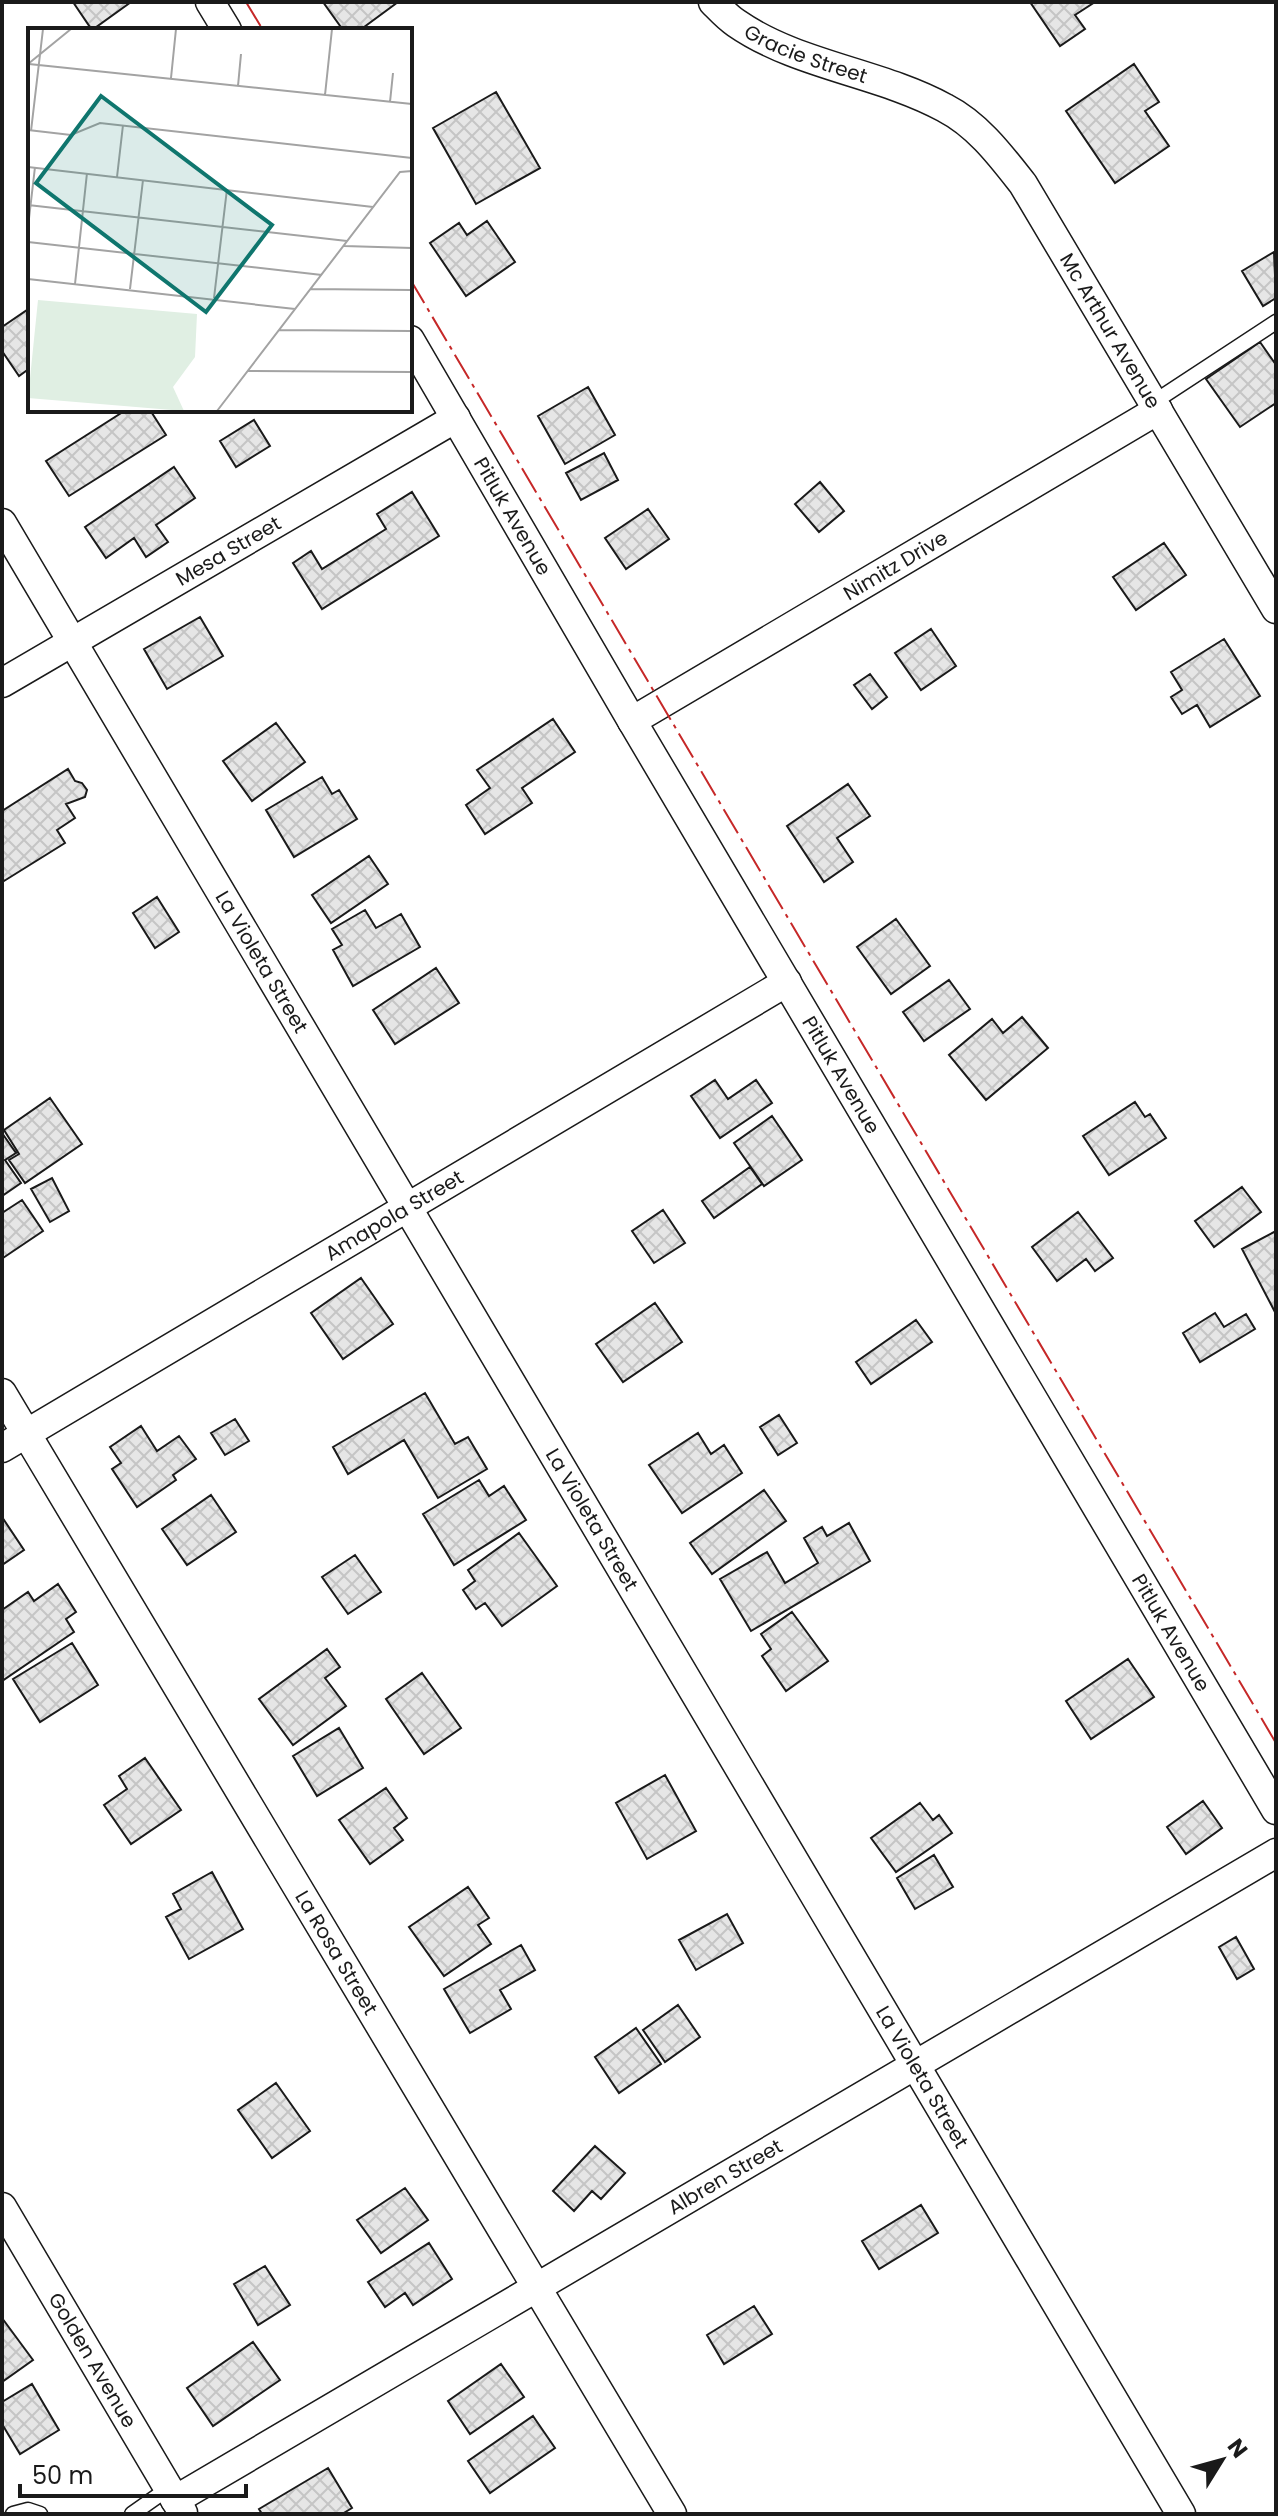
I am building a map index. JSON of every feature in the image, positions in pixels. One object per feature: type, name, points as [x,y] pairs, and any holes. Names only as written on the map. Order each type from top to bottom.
[{"type":"street","points":[[210,2],[226,28]]},
{"type":"street","name":"Gracie Street","points":[[713,2],[734,22],[765,39],[906,89]]},
{"type":"street","name":"Mc Arthur Avenue","points":[[906,89],[948,109],[988,141],[1023,184],[1276,609]]},
{"type":"street","name":"Pitluk Avenue","points":[[412,343],[1276,1810]]},
{"type":"street","name":"Nimitz Drive","points":[[632,721],[1156,406]]},
{"type":"street","name":"Mesa Street","points":[[2,683],[456,418]]},
{"type":"street","name":"La Violeta Street","points":[[2,523],[1181,2514]]},
{"type":"street","name":"Amapola Street","points":[[14,1441],[787,982]]},
{"type":"street","name":"La Rosa Street","points":[[2,1393],[14,1441],[537,2287],[672,2514]]},
{"type":"street","name":"Albren Street","points":[[176,2501],[1276,1853]]},
{"type":"street","name":"Golden Avenue","points":[[2,2207],[176,2501]]},
{"type":"lane","points":[[1156,406],[1276,322]]},
{"type":"lane","points":[[132,2514],[176,2501]]},
{"type":"lane","points":[[13,2514],[28,2510],[40,2514]]},
{"type":"building","points":[[73,2],[131,2],[95,28],[91,28]]},
{"type":"building","points":[[323,2],[398,2],[363,28],[342,28]]},
{"type":"building","points":[[1030,2],[1095,2],[1075,15],[1085,29],[1060,46]]},
{"type":"building","points":[[1134,64],[1159,102],[1145,111],[1169,146],[1115,183],[1066,111]]},
{"type":"building","points":[[496,92],[540,168],[476,204],[433,128]]},
{"type":"building","points":[[487,221],[515,262],[466,296],[430,243],[459,223],[467,235]]},
{"type":"building","points":[[1274,252],[1276,298],[1263,306],[1242,271]]},
{"type":"building","points":[[28,309],[28,369],[19,376],[2,351],[2,327]]},
{"type":"building","points":[[1260,342],[1274,362],[1276,360],[1276,403],[1240,427],[1206,379]]},
{"type":"building","points":[[588,387],[615,435],[565,464],[538,416]]},
{"type":"building","points":[[123,412],[151,412],[166,435],[69,496],[46,461]]},
{"type":"building","points":[[254,420],[270,446],[236,467],[220,441]]},
{"type":"building","points":[[604,453],[618,480],[581,500],[566,473]]},
{"type":"building","points":[[174,467],[195,498],[156,525],[168,542],[146,557],[134,538],[106,558],[85,527]]},
{"type":"building","points":[[820,482],[844,511],[819,532],[795,504]]},
{"type":"building","points":[[412,492],[439,536],[322,609],[293,563],[311,551],[322,569],[386,529],[377,514]]},
{"type":"building","points":[[648,509],[669,539],[626,569],[605,538]]},
{"type":"building","points":[[1164,543],[1186,575],[1136,610],[1113,577]]},
{"type":"building","points":[[200,617],[223,656],[167,689],[144,649]]},
{"type":"building","points":[[931,629],[956,666],[921,690],[895,653]]},
{"type":"building","points":[[1224,639],[1260,696],[1210,727],[1197,705],[1182,714],[1171,697],[1182,690],[1171,672]]},
{"type":"building","points":[[870,674],[887,697],[872,709],[854,685]]},
{"type":"building","points":[[553,719],[575,752],[522,788],[532,803],[485,834],[466,805],[490,788],[477,770]]},
{"type":"building","points":[[276,723],[305,762],[252,801],[223,761]]},
{"type":"building","points":[[68,769],[75,781],[82,783],[87,790],[85,797],[66,804],[75,818],[57,830],[65,843],[4,881],[2,811]]},
{"type":"building","points":[[322,777],[332,794],[339,790],[357,819],[294,857],[266,810]]},
{"type":"building","points":[[848,784],[870,816],[837,838],[853,862],[824,882],[787,826]]},
{"type":"building","points":[[369,856],[388,884],[331,923],[312,895]]},
{"type":"building","points":[[157,897],[179,932],[155,948],[133,913]]},
{"type":"building","points":[[365,910],[376,928],[401,914],[420,947],[353,986],[333,950],[342,945],[332,929]]},
{"type":"building","points":[[896,919],[930,966],[891,994],[857,947]]},
{"type":"building","points":[[436,968],[459,1003],[395,1044],[373,1010]]},
{"type":"building","points":[[949,980],[970,1009],[924,1041],[903,1012]]},
{"type":"building","points":[[1022,1017],[1048,1048],[986,1100],[949,1055],[992,1019],[1003,1033]]},
{"type":"building","points":[[715,1080],[728,1099],[756,1080],[772,1103],[720,1138],[691,1096]]},
{"type":"building","points":[[50,1098],[82,1144],[25,1183],[9,1160],[19,1154],[4,1130]]},
{"type":"building","points":[[1135,1102],[1145,1117],[1150,1114],[1166,1138],[1109,1175],[1083,1136]]},
{"type":"building","points":[[772,1116],[802,1160],[764,1186],[734,1143]]},
{"type":"building","points":[[2,1133],[16,1153],[5,1160],[21,1183],[2,1196]]},
{"type":"building","points":[[750,1167],[762,1184],[714,1218],[702,1201]]},
{"type":"building","points":[[52,1178],[69,1211],[50,1222],[31,1189]]},
{"type":"building","points":[[1242,1187],[1261,1212],[1214,1247],[1195,1221]]},
{"type":"building","points":[[22,1200],[43,1231],[3,1258],[2,1213]]},
{"type":"building","points":[[663,1210],[685,1243],[654,1263],[632,1231]]},
{"type":"building","points":[[1078,1212],[1113,1258],[1095,1271],[1086,1259],[1057,1281],[1032,1247]]},
{"type":"building","points":[[1276,1231],[1276,1314],[1242,1249]]},
{"type":"building","points":[[361,1278],[393,1324],[343,1359],[311,1313]]},
{"type":"building","points":[[655,1303],[682,1342],[623,1382],[596,1344]]},
{"type":"building","points":[[1215,1313],[1224,1327],[1246,1314],[1255,1329],[1200,1362],[1183,1333]]},
{"type":"building","points":[[916,1320],[932,1342],[871,1384],[856,1362]]},
{"type":"building","points":[[425,1393],[455,1444],[468,1437],[487,1469],[438,1498],[404,1440],[348,1474],[333,1447]]},
{"type":"building","points":[[779,1415],[797,1443],[778,1455],[760,1427]]},
{"type":"building","points":[[235,1419],[249,1441],[225,1455],[211,1433]]},
{"type":"building","points":[[141,1426],[157,1451],[179,1436],[196,1459],[173,1475],[176,1480],[137,1507],[112,1469],[121,1463],[110,1447]]},
{"type":"building","points":[[698,1433],[711,1454],[724,1445],[742,1473],[682,1513],[649,1465]]},
{"type":"building","points":[[479,1480],[489,1496],[504,1486],[526,1520],[454,1565],[423,1514]]},
{"type":"building","points":[[764,1490],[786,1521],[712,1574],[690,1543]]},
{"type":"building","points":[[211,1495],[236,1532],[187,1565],[162,1529]]},
{"type":"building","points":[[2,1517],[24,1550],[2,1565]]},
{"type":"building","points":[[849,1523],[870,1561],[751,1631],[720,1579],[767,1552],[785,1583],[818,1563],[804,1538],[822,1527],[827,1536]]},
{"type":"building","points":[[519,1533],[557,1586],[502,1626],[485,1603],[476,1609],[463,1590],[475,1581],[468,1570]]},
{"type":"building","points":[[355,1555],[381,1592],[348,1614],[322,1577]]},
{"type":"building","points":[[58,1584],[76,1612],[66,1619],[74,1632],[2,1681],[2,1610],[28,1592],[34,1601]]},
{"type":"building","points":[[792,1612],[828,1661],[786,1691],[762,1656],[771,1649],[761,1634]]},
{"type":"building","points":[[72,1643],[98,1685],[40,1722],[13,1679]]},
{"type":"building","points":[[327,1649],[340,1667],[325,1678],[346,1706],[293,1745],[259,1699]]},
{"type":"building","points":[[1128,1659],[1154,1697],[1091,1739],[1066,1701]]},
{"type":"building","points":[[422,1673],[461,1728],[424,1754],[386,1699]]},
{"type":"building","points":[[339,1728],[363,1768],[317,1796],[293,1756]]},
{"type":"building","points":[[145,1758],[181,1810],[131,1844],[104,1805],[127,1789],[119,1776]]},
{"type":"building","points":[[665,1775],[696,1831],[647,1859],[616,1803]]},
{"type":"building","points":[[386,1788],[407,1818],[394,1828],[403,1840],[370,1864],[339,1820]]},
{"type":"building","points":[[1203,1801],[1222,1828],[1186,1854],[1167,1827]]},
{"type":"building","points":[[920,1803],[933,1820],[939,1815],[952,1833],[896,1872],[871,1838]]},
{"type":"building","points":[[934,1855],[953,1887],[915,1909],[897,1878]]},
{"type":"building","points":[[212,1872],[243,1929],[189,1959],[166,1917],[181,1909],[173,1894]]},
{"type":"building","points":[[468,1887],[489,1918],[478,1925],[491,1944],[444,1976],[409,1927]]},
{"type":"building","points":[[727,1914],[743,1943],[696,1970],[679,1940]]},
{"type":"building","points":[[1236,1937],[1254,1969],[1237,1979],[1219,1947]]},
{"type":"building","points":[[521,1945],[535,1970],[500,1990],[511,2009],[470,2033],[444,1989]]},
{"type":"building","points":[[678,2005],[700,2037],[665,2062],[643,2030]]},
{"type":"building","points":[[636,2028],[661,2064],[619,2093],[595,2057]]},
{"type":"building","points":[[276,2083],[310,2131],[272,2158],[238,2110]]},
{"type":"building","points":[[595,2146],[625,2173],[601,2199],[592,2191],[574,2211],[553,2191]]},
{"type":"building","points":[[405,2188],[428,2220],[381,2253],[357,2220]]},
{"type":"building","points":[[921,2205],[938,2233],[879,2269],[862,2241]]},
{"type":"building","points":[[429,2243],[452,2279],[413,2305],[405,2293],[385,2307],[368,2282]]},
{"type":"building","points":[[265,2266],[290,2305],[258,2325],[234,2284]]},
{"type":"building","points":[[754,2306],[772,2334],[724,2364],[707,2335]]},
{"type":"building","points":[[2,2318],[33,2360],[2,2382]]},
{"type":"building","points":[[253,2342],[280,2380],[213,2426],[187,2388]]},
{"type":"building","points":[[501,2364],[524,2397],[470,2434],[448,2401]]},
{"type":"building","points":[[32,2384],[59,2430],[20,2454],[2,2424],[2,2402]]},
{"type":"building","points":[[533,2416],[555,2448],[490,2493],[468,2461]]},
{"type":"building","points":[[328,2468],[352,2508],[342,2514],[262,2514],[259,2509]]},
{"type":"power","points":[[246,2],[262,28]]},
{"type":"power","points":[[412,282],[1276,1743]]}]
